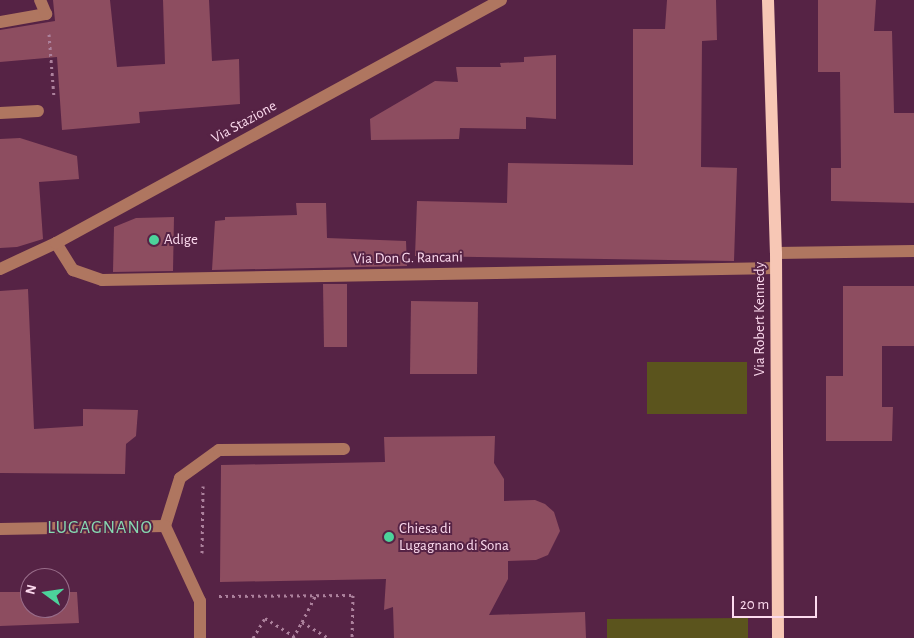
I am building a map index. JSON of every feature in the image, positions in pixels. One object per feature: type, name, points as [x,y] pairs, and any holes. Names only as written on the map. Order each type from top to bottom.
[{"type":"main road","name":"Via Robert Kennedy","points":[[768,0],[776,253],[778,638]]},
{"type":"street","points":[[0,22],[46,14],[40,0]]},
{"type":"street","name":"Via Stazione","points":[[0,268],[56,243],[501,0]]},
{"type":"street","points":[[0,113],[38,111]]},
{"type":"street","name":"Via Don G. Rancani","points":[[56,243],[74,270],[102,280],[776,268]]},
{"type":"street","points":[[776,253],[914,251]]},
{"type":"street","points":[[200,638],[200,601],[165,526],[180,478],[219,450],[344,449]]},
{"type":"street","points":[[0,529],[165,526]]},
{"type":"path","points":[[38,111],[51,106],[55,94],[46,14]]},
{"type":"path","points":[[202,562],[203,476]]},
{"type":"path","points":[[253,638],[265,618],[293,637],[316,595]]},
{"type":"path","points":[[216,604],[216,596],[353,595],[352,638]]},
{"type":"path","points":[[302,622],[329,638]]},
{"type":"shaded area","points":[[647,362],[747,362],[747,414],[647,414]]},
{"type":"shaded area","points":[[748,618],[748,638],[607,638],[607,619]]},
{"type":"building","points":[[53,0],[110,0],[117,67],[165,64],[163,0],[209,0],[212,61],[239,59],[240,104],[139,112],[140,123],[62,130],[57,57],[0,62],[0,30],[55,21]]},
{"type":"building","points":[[667,0],[716,0],[717,40],[702,41],[701,167],[737,168],[734,261],[415,256],[417,201],[507,203],[508,163],[633,165],[633,29],[665,29]]},
{"type":"building","points":[[818,0],[876,0],[874,31],[892,31],[894,113],[914,113],[914,203],[831,201],[831,168],[841,168],[840,72],[818,72]]},
{"type":"building","points":[[556,55],[556,119],[526,117],[526,129],[460,128],[459,139],[371,140],[370,119],[435,81],[458,82],[456,67],[501,67],[500,63],[524,62],[524,57]]},
{"type":"building","points":[[20,138],[77,156],[79,179],[39,182],[43,239],[17,247],[0,248],[0,139]]},
{"type":"building","points":[[296,203],[326,203],[327,238],[406,241],[407,266],[212,270],[215,221],[225,220],[225,217],[297,215]]},
{"type":"building","points":[[174,217],[173,271],[113,272],[114,227],[136,218]]},
{"type":"building","points":[[323,284],[347,284],[347,347],[324,347]]},
{"type":"building","points":[[843,286],[914,286],[914,346],[882,346],[882,407],[893,407],[892,441],[826,441],[826,376],[843,376]]},
{"type":"building","points":[[28,289],[34,429],[83,426],[83,409],[138,410],[136,436],[126,444],[125,474],[0,473],[0,291]]},
{"type":"building","points":[[411,301],[478,302],[477,374],[410,374]]},
{"type":"building","name":"Chiesa di Lugagnano di Sona","points":[[495,436],[494,463],[504,479],[504,501],[535,500],[545,504],[554,512],[560,531],[548,555],[536,560],[508,561],[508,579],[489,615],[585,612],[586,638],[394,638],[393,607],[384,610],[386,579],[220,582],[221,465],[385,462],[384,437]]},
{"type":"building","points":[[0,592],[20,592],[20,618],[70,618],[70,592],[77,592],[79,623],[0,626]]},
{"type":"place","name":"Adige","points":[[154,240]]},
{"type":"place","name":"Chiesa di Lugagnano di Sona","points":[[389,537]]},
{"type":"district","name":"LUGAGNANO","points":[[100,528]]}]
